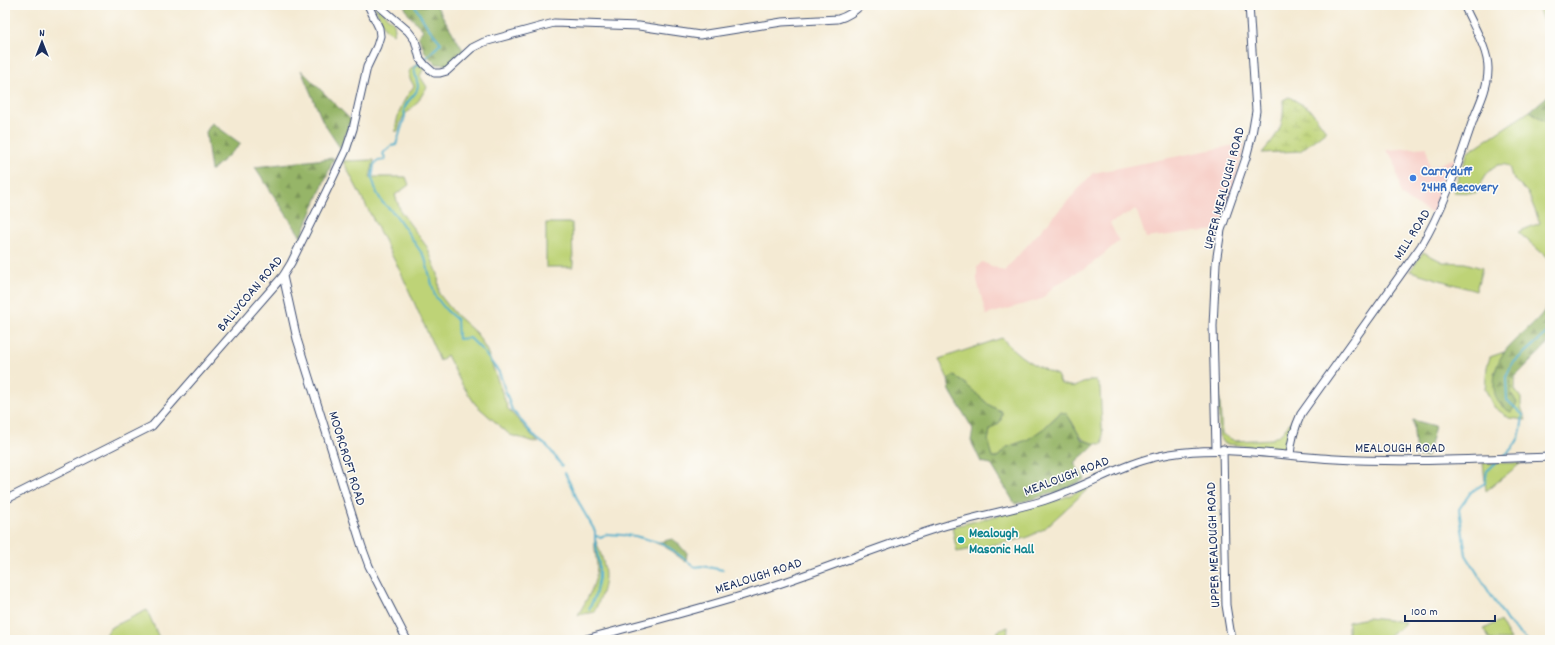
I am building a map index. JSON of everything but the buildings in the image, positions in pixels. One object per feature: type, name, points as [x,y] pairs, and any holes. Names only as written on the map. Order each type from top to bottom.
[{"type":"street","name":"BALLYCOAN ROAD","points":[[5,500],[152,426],[292,264],[346,150],[353,129],[367,67],[380,36],[379,28],[368,5]]},
{"type":"street","points":[[378,5],[408,31],[415,40],[422,62],[434,73],[447,71],[472,48],[484,42],[554,23],[639,26],[700,35],[782,22],[838,19],[854,12],[860,5]]},
{"type":"street","name":"UPPER MEALOUGH ROAD","points":[[1233,640],[1226,605],[1213,326],[1216,263],[1222,230],[1246,158],[1256,111],[1249,5]]},
{"type":"street","name":"MILL ROAD","points":[[1290,455],[1292,440],[1301,414],[1421,246],[1434,224],[1443,204],[1485,88],[1488,71],[1486,55],[1464,5]]},
{"type":"street","name":"MOORCROFT ROAD","points":[[283,276],[297,339],[362,547],[369,566],[407,640]]},
{"type":"street","name":"MEALOUGH ROAD","points":[[583,640],[757,591],[940,527],[1041,501],[1085,485],[1132,463],[1149,458],[1190,451],[1219,449],[1370,460],[1550,457]]},
{"type":"shaded area","points":[[1245,143],[1230,199],[1219,230],[1146,238],[1136,209],[1110,223],[1119,241],[1093,263],[1054,286],[1042,299],[986,315],[977,280],[977,267],[982,262],[1004,271],[1093,173]]},
{"type":"shaded area","points":[[1427,147],[1429,168],[1455,158],[1449,177],[1447,176],[1434,215],[1403,197],[1401,194],[1394,159],[1386,150]]},
{"type":"green space","points":[[374,5],[394,23],[395,29],[393,34],[385,29]]},
{"type":"green space","points":[[404,5],[436,5],[463,50],[448,65],[436,64],[426,54],[418,36],[423,30],[408,14]]},
{"type":"green space","points":[[1537,5],[1550,5],[1550,30],[1542,19]]},
{"type":"green space","points":[[417,63],[424,68],[420,76],[427,87],[416,104],[404,115],[398,131],[395,131],[401,107],[414,86],[409,77],[409,71]]},
{"type":"green space","points":[[301,70],[351,120],[340,148],[323,122]]},
{"type":"green space","points":[[1550,94],[1550,122],[1547,123],[1530,111]]},
{"type":"green space","points":[[1289,97],[1310,109],[1326,131],[1300,151],[1262,153],[1279,129],[1283,117],[1283,100]]},
{"type":"green space","points":[[1530,111],[1547,123],[1550,122],[1550,260],[1518,232],[1540,223],[1528,193],[1512,177],[1509,166],[1497,165],[1488,172],[1477,193],[1453,192],[1468,152]]},
{"type":"green space","points":[[212,123],[241,144],[211,171],[206,132]]},
{"type":"green space","points":[[334,158],[301,237],[255,167]]},
{"type":"green space","points":[[374,160],[370,177],[406,177],[409,185],[395,195],[401,212],[427,247],[438,274],[439,294],[456,315],[477,334],[487,351],[508,409],[539,443],[510,435],[476,405],[461,383],[447,355],[440,361],[402,275],[343,161]]},
{"type":"green space","points":[[546,223],[572,223],[573,267],[546,267]]},
{"type":"green space","points":[[1423,252],[1443,262],[1465,263],[1482,268],[1476,291],[1410,271]]},
{"type":"green space","points":[[1550,299],[1550,342],[1511,381],[1511,393],[1517,403],[1511,412],[1504,408],[1496,399],[1494,386],[1498,362],[1503,353],[1533,324],[1545,309]]},
{"type":"green space","points":[[1002,338],[1027,360],[1040,368],[1057,375],[1061,384],[1074,387],[1090,380],[1096,380],[1100,388],[1103,444],[1085,440],[1080,436],[1067,416],[1061,412],[1043,429],[1027,440],[1007,447],[997,458],[991,458],[988,441],[990,430],[1001,421],[1002,412],[989,405],[961,380],[954,376],[948,379],[939,359]]},
{"type":"green space","points":[[1504,352],[1494,373],[1517,403],[1511,393],[1511,381],[1515,377],[1515,390],[1521,398],[1521,407],[1526,420],[1509,418],[1494,407],[1485,389],[1487,367],[1490,357]]},
{"type":"green space","points":[[954,376],[961,380],[989,405],[1002,412],[1001,421],[990,430],[988,441],[992,458],[997,458],[1007,447],[1027,440],[1043,429],[1061,412],[1067,414],[1082,440],[1096,444],[1074,463],[1085,479],[1060,491],[1015,504],[991,464],[981,462],[971,441],[973,429],[950,391],[948,379]]},
{"type":"green space","points":[[1218,376],[1222,434],[1235,441],[1272,439],[1282,433],[1299,411],[1286,446],[1280,449],[1225,444],[1219,436]]},
{"type":"green space","points":[[1413,420],[1435,426],[1427,457],[1416,457]]},
{"type":"green space","points":[[1483,463],[1521,463],[1486,491]]},
{"type":"green space","points":[[1091,486],[1044,529],[1026,538],[957,552],[952,527],[1058,500]]},
{"type":"green space","points":[[595,539],[604,568],[605,576],[602,592],[594,612],[578,615],[591,591],[597,572]]},
{"type":"green space","points":[[672,539],[687,552],[686,562],[664,546],[656,543]]},
{"type":"green space","points":[[147,610],[160,640],[107,640],[106,635],[110,628]]},
{"type":"green space","points":[[1368,618],[1406,622],[1392,634],[1380,639],[1348,640],[1348,622]]},
{"type":"green space","points":[[1500,621],[1511,640],[1490,640],[1484,629]]},
{"type":"green space","points":[[1008,627],[1007,640],[997,640],[998,631]]},
{"type":"waterway","points":[[414,5],[427,26],[441,43],[424,60]]},
{"type":"waterway","points":[[420,63],[414,68],[418,86],[416,92],[404,109],[405,116],[396,145],[391,146],[383,153],[385,158],[384,160],[377,161],[374,165],[372,178],[377,193],[382,202],[395,214],[425,258],[435,296],[446,310],[457,320],[458,339],[470,338],[481,349],[499,372],[512,410],[536,438],[548,447],[562,466]]},
{"type":"waterway","points":[[1503,457],[1513,447],[1518,439],[1523,415],[1507,400],[1506,377],[1512,364],[1550,330]]},
{"type":"waterway","points":[[1498,461],[1487,471],[1485,483],[1471,492],[1459,509],[1466,555],[1507,621],[1527,640]]},
{"type":"waterway","points":[[565,473],[581,507],[595,531],[599,578],[595,596],[589,609]]},
{"type":"waterway","points":[[595,536],[600,537],[608,534],[635,536],[664,544],[695,567],[702,566],[723,570]]},
{"type":"place","name":"Carryduff 24HR Recovery","points":[[1413,178]]},
{"type":"place","name":"Mealough Masonic Hall","points":[[961,540]]}]
